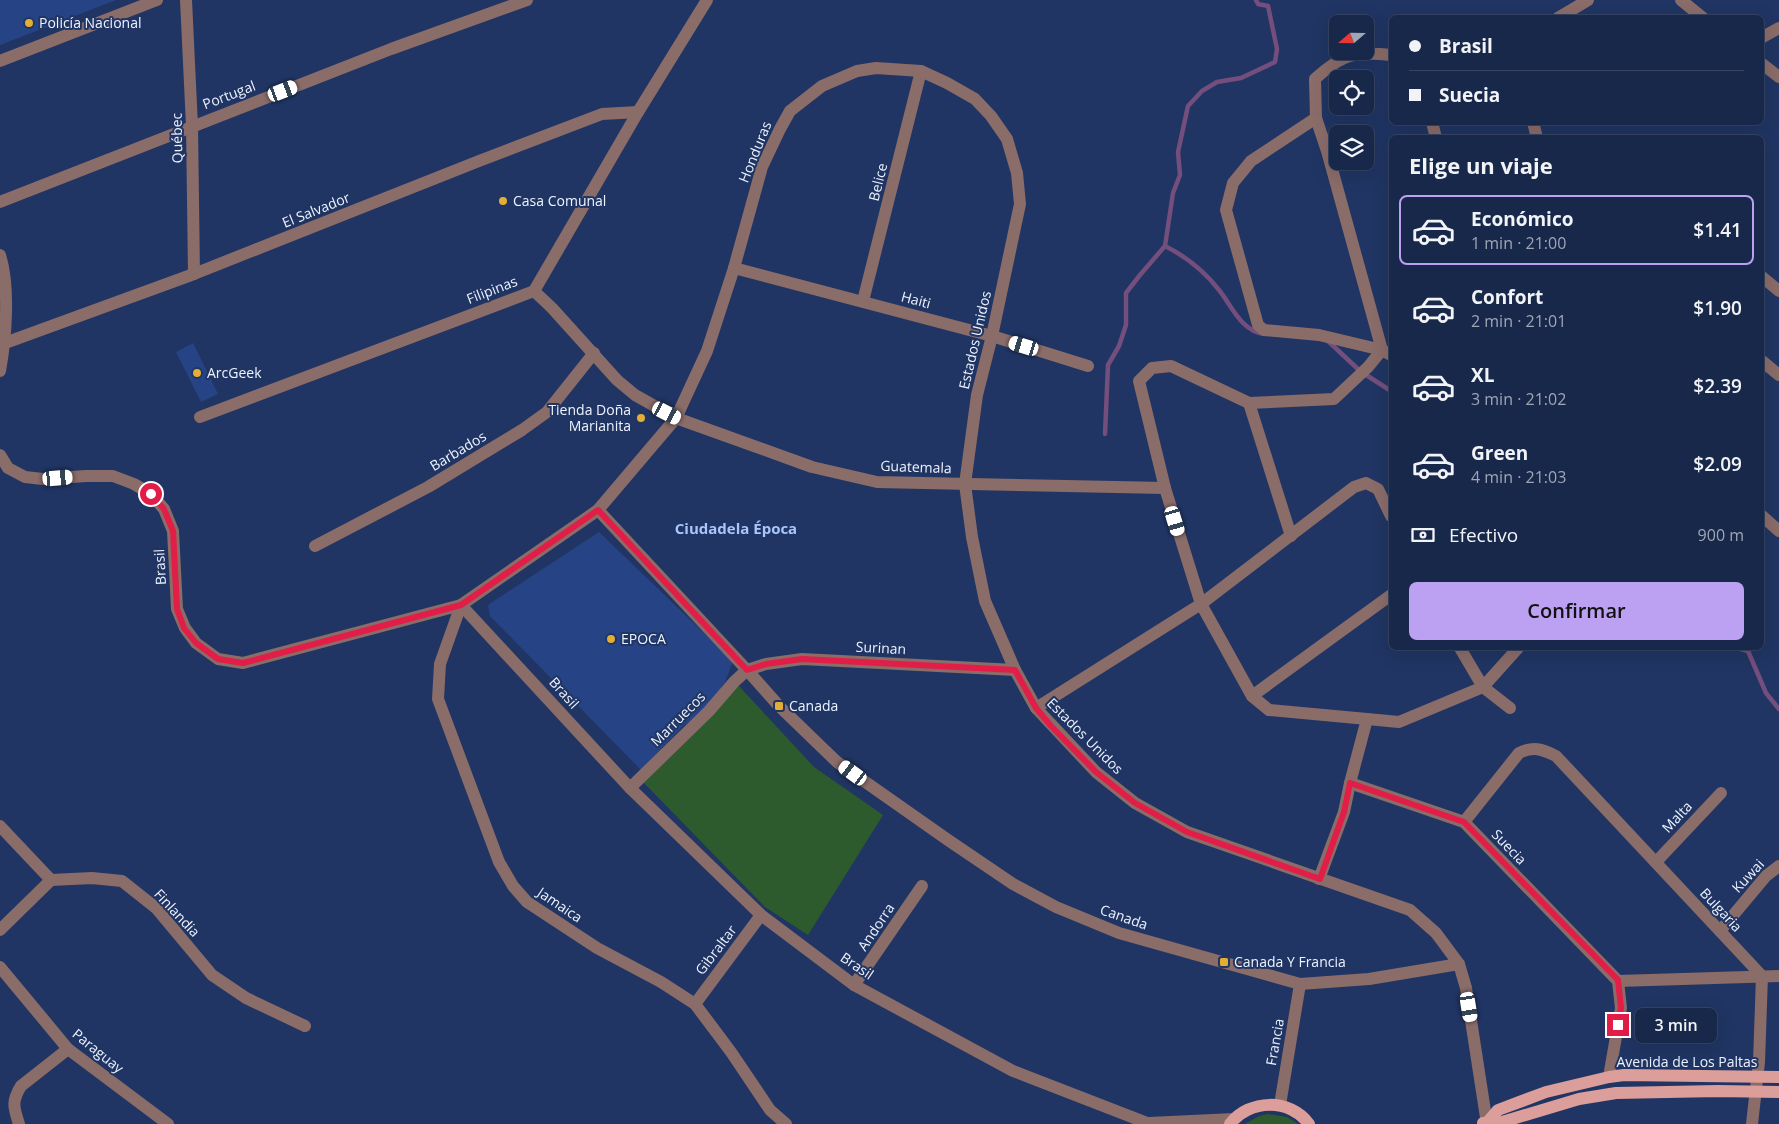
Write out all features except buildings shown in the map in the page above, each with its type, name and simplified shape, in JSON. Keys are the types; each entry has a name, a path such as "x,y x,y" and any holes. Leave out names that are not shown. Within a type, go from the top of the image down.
{"main road":[{"name":"Avenida de Los Paltas","path":"1485,1124 1498,1110 1546,1092 1609,1077 1624,1075 1721,1078 1779,1077"},
{"name":"Avenida de Los Paltas","path":"1485,1124 1502,1122 1579,1099 1616,1093 1779,1092"},
{"path":"1232,1122 1247,1109 1263,1105 1280,1105 1295,1111 1309,1124"}],"street":[{"path":"0,61 156,0"},
{"name":"Québec","path":"186,0 192,126 194,274"},
{"name":"Portugal","path":"0,202 392,48 527,0"},
{"name":"Filipinas","path":"200,417 534,291 638,112 707,0"},
{"path":"1563,15 1588,0"},
{"path":"1682,0 1700,15"},
{"path":"1764,36 1779,28"},
{"path":"1386,352 1316,118 1315,79 1331,64 1356,54 1389,55"},
{"path":"1764,65 1779,77"},
{"name":"Honduras","path":"461,605 598,510 676,418 707,351 734,268 762,167 790,111 822,86 857,71 876,68 921,71 947,82 975,99 991,116 1007,139"},
{"name":"Belice","path":"863,301 921,71"},
{"name":"El Salvador","path":"5,343 194,274 602,114 638,112"},
{"path":"1316,118 1251,161 1233,183 1226,210 1258,325 1264,330 1319,335 1386,352"},
{"name":"Estados Unidos","path":"1007,139 1017,173 1020,204 992,336 977,396 965,484 972,537 985,601 1015,670 1036,708 1051,726 1096,772 1135,803 1187,832 1410,910 1436,933 1459,964 1466,988 1485,1124"},
{"path":"0,255 5,295 5,343 0,371"},
{"name":"Haiti","path":"734,268 992,336 1088,366"},
{"path":"1764,278 1779,290"},
{"name":"Guatemala","path":"534,291 594,353 617,380 635,395 676,418 812,467 878,482 1165,488"},
{"path":"1386,352 1334,399 1249,403 1171,366 1152,368 1139,381 1165,488 1201,604 1252,696 1269,710 1399,722 1483,687 1516,650"},
{"name":"Barbados","path":"315,546 428,487 522,430 547,412 594,353"},
{"path":"1764,363 1779,375"},
{"path":"1249,403 1291,536"},
{"name":"Brasil","path":"0,455 8,468 25,477 43,480 86,476 113,476 134,484 151,494 164,509 173,531 177,609 184,628 196,643 218,659 243,663 461,605 630,788 762,915 854,985 1013,1071 1149,1123 1232,1122"},
{"path":"1036,708 1201,604 1354,487 1366,483 1378,489 1389,512"},
{"name":"Canada","path":"598,510 779,706 837,762 1013,884 1056,907 1119,933 1300,984 1369,979 1459,964"},
{"path":"1764,520 1779,531"},
{"path":"1252,696 1389,596"},
{"name":"Jamaica","path":"461,605 440,664 438,699 499,862 513,886 527,902 597,948 661,982 695,1004 731,1052 770,1110 786,1124"},
{"path":"1461,650 1483,687 1510,708"},
{"name":"Surinan","path":"747,670 766,664 802,659 1015,670"},
{"name":"Marruecos","path":"630,788 709,711 747,670"},
{"path":"1320,879 1344,812 1368,719"},
{"name":"Bulgaria","path":"1464,822 1519,752 1529,748 1542,749 1556,756 1762,976"},
{"name":"Suecia","path":"1350,783 1464,822 1618,980"},
{"name":"Malta","path":"1656,862 1721,793"},
{"path":"0,826 52,880 0,930"},
{"name":"Kuwai","path":"1720,930 1766,876 1779,866"},
{"name":"Finlandia","path":"52,880 92,878 122,881 156,908 212,975 246,998 305,1026"},
{"name":"Andorra","path":"854,985 922,886"},
{"name":"Gibraltar","path":"695,1004 762,915"},
{"name":"Paraguay","path":"0,968 68,1048 168,1124"},
{"path":"1752,1124 1759,1062 1762,976"},
{"path":"1609,1077 1621,1008 1618,980 1779,976"},
{"name":"Francia","path":"1280,1105 1300,984"},
{"path":"19,1124 13,1106 16,1094 21,1086 68,1048"}],"green space":[{"path":"738,685 814,767 883,815 808,935 765,907 643,782"},
{"path":"1268,1114 1287,1117 1298,1124 1245,1124 1259,1116"}],"waterway":[{"path":"1256,0 1258,4 1268,6 1277,49 1275,62 1241,78 1217,82 1202,91 1188,106 1178,152 1180,175 1173,193 1165,246 1201,271 1219,290 1243,323 1256,332 1264,334"},
{"path":"1105,434 1108,365 1119,346 1126,325 1126,293 1165,246"},
{"path":"1328,341 1360,371 1389,390"},
{"path":"1744,650 1748,651 1766,693 1779,709"}],"place":[{"name":"Policía Nacional","path":"29,23"},
{"name":"Casa Comunal","path":"503,201"},
{"name":"ArcGeek","path":"197,373"},
{"name":"Tienda Doña Marianita","path":"641,418"},
{"name":"EPOCA","path":"611,639"},
{"name":"Canada","path":"779,706"},
{"name":"Canada Y Francia","path":"1224,962"}],"district":[{"name":"Ciudadela Época","path":"736,529"}],"route":[{"path":"151,494 164,509 173,531 177,609 184,628 196,643 218,659 243,663 461,605 598,510 747,670 766,664 802,659 1015,670 1036,708 1096,772 1135,803 1187,832 1320,879 1344,812 1350,783 1464,822 1618,980 1621,1008 1618,1025"}]}
